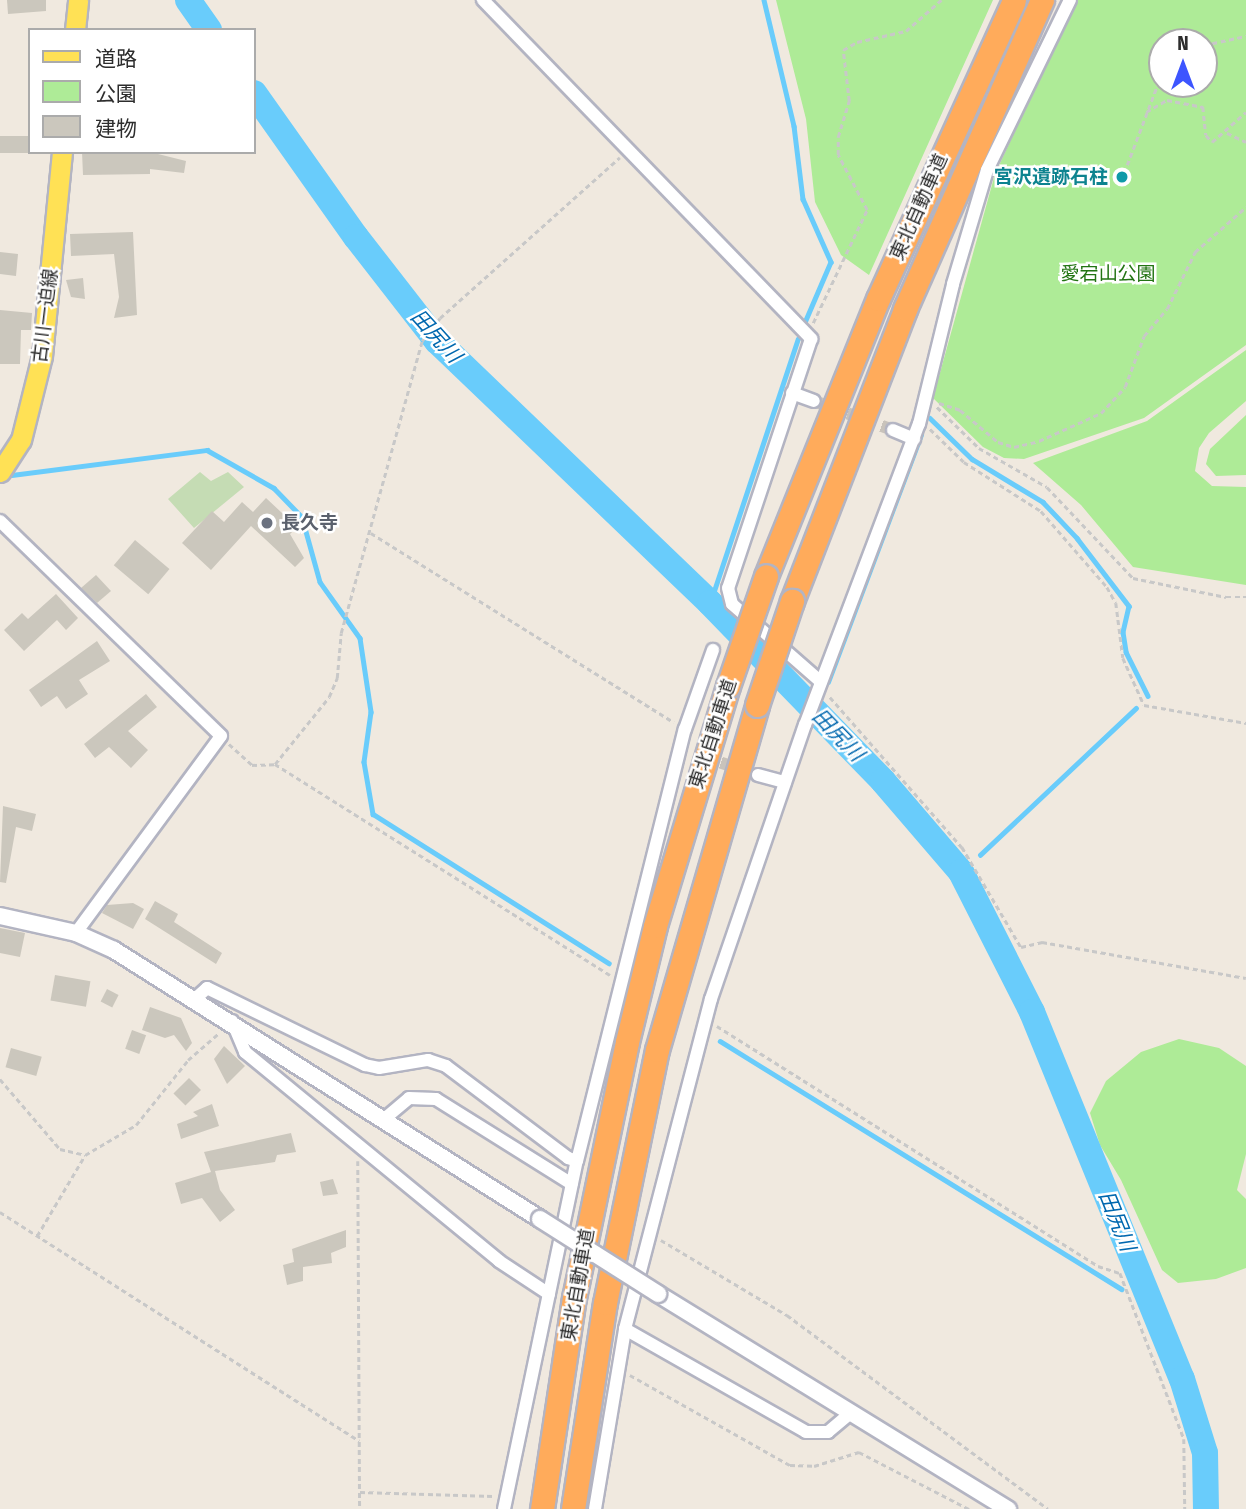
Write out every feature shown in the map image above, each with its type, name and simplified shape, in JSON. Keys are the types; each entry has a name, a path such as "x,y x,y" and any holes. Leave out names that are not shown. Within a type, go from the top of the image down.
{"highway":[{"name":"東北自動車道","path":"542,1509 574,1298 626,1042 659,912 728,686 766,576 889,274 1014,0"},
{"name":"東北自動車道","path":"573,1509 605,1303 657,1050 757,705 792,601 905,309 1042,0"}],"main road":[{"path":"75,28 78,0"},
{"name":"古川一迫線","path":"1,470 21,440 41,356 62,154"}],"street":[{"path":"483,0 811,339 728,596 732,604 819,687"},
{"path":"595,1509 625,1329 705,1018 805,725 919,424 987,170 1070,0"},
{"path":"792,393 814,401"},
{"path":"893,430 914,439"},
{"path":"0,521 221,736 76,933"},
{"path":"505,1505 572,1184 621,982 685,729 713,650"},
{"path":"680,750 697,755"},
{"path":"758,775 785,782"},
{"path":"0,916 76,933 196,998 383,1121 1007,1509"},
{"path":"196,998 207,988 365,1065 379,1068 413,1060 446,1066 568,1158 578,1160"},
{"path":"232,1021 245,1052 499,1261 549,1294"},
{"path":"383,1121 409,1098 436,1099 572,1184"},
{"path":"625,1329 806,1432 828,1432 851,1413"}],"path":[{"path":"807,335 867,210 838,155 838,137 849,101 842,50 857,42 906,31 940,0"},
{"path":"1218,42 1246,36"},
{"path":"1124,173 1152,98"},
{"path":"1146,112 1167,100 1203,107 1208,139 1217,140 1246,113"},
{"path":"1225,132 1246,142"},
{"path":"275,764 329,697 337,678 344,622 371,533 422,341 440,318 627,150"},
{"path":"926,399 960,410 998,442 1014,447 1039,441 1101,413 1125,387 1144,336 1167,309 1195,252 1246,208"},
{"path":"926,399 979,448 1047,487 1133,578 1226,597 1246,597"},
{"path":"919,424 934,430 964,462 1041,511 1091,567 1116,603 1123,658 1144,705 1246,723"},
{"path":"371,533 685,729"},
{"path":"819,687 962,848 1021,947 1042,942 1246,978"},
{"path":"221,736 252,765 275,764 621,982"},
{"path":"705,1018 1098,1266 1120,1273 1184,1439 1185,1509"},
{"path":"37,1236 85,1155 136,1125 188,1060 232,1021"},
{"path":"0,1079 60,1149 85,1155"},
{"path":"358,1144 360,1509"},
{"path":"0,1212 359,1441"},
{"path":"649,1234 688,1252 787,1315 1048,1509"},
{"path":"617,1370 642,1379 790,1465 814,1466 859,1452 969,1509"},
{"path":"360,1492 491,1495 505,1505"}],"green space":[{"path":"776,0 993,0 869,275 841,255 815,202 806,119"},
{"name":"愛宕山公園","path":"1076,0 1246,0 1246,345 1144,418 1024,459 1004,458 983,447 933,398 995,174"},
{"path":"1246,350 1246,401 1209,433 1199,448 1195,471 1212,486 1246,487 1246,585 1133,567 1081,505 1033,463 1147,421"},
{"path":"1246,415 1246,475 1216,476 1206,464 1210,449"},
{"path":"200,472 211,481 228,472 244,487 194,528 168,499"},
{"path":"1179,1039 1219,1048 1246,1066 1246,1154 1237,1190 1246,1199 1246,1268 1216,1279 1178,1283 1162,1270 1121,1180 1100,1145 1090,1113 1106,1081 1141,1052"}],"building":[{"path":"7,0 46,0 46,11 8,14"},
{"path":"0,136 28,136 28,153 0,153"},
{"path":"82,154 158,154 186,161 184,173 150,169 150,174 83,175"},
{"path":"133,232 137,315 114,318 119,297 114,254 71,256 70,234"},
{"path":"0,252 18,254 16,276 0,274"},
{"path":"83,278 85,299 71,297 66,280"},
{"path":"0,310 32,313 31,330 21,330 20,364 0,364"},
{"path":"266,498 297,527 290,534 304,558 295,567 251,526 211,570 182,543 212,511 224,522 242,502 253,512"},
{"path":"135,540 169,569 148,594 114,565"},
{"path":"96,575 111,591 97,603 81,588"},
{"path":"56,594 78,618 66,630 57,620 24,651 4,630 22,613 28,619"},
{"path":"97,641 110,661 79,680 88,694 66,709 57,696 41,707 29,690"},
{"path":"146,694 157,707 128,731 148,750 131,768 109,747 95,758 84,744"},
{"path":"3,806 36,814 32,831 16,827 6,883 0,882"},
{"path":"155,901 178,914 174,922 222,953 216,964 145,919"},
{"path":"133,903 144,909 133,929 102,913 107,905"},
{"path":"0,928 25,933 20,957 0,953"},
{"path":"55,975 90,981 86,1007 50,1001"},
{"path":"107,989 119,995 112,1007 101,1001"},
{"path":"150,1007 181,1018 192,1043 186,1051 174,1035 165,1038 142,1030"},
{"path":"132,1030 146,1035 139,1054 125,1049"},
{"path":"224,1046 245,1066 227,1084 214,1059"},
{"path":"11,1048 42,1057 36,1076 5,1067"},
{"path":"189,1078 201,1090 185,1106 173,1094"},
{"path":"212,1104 219,1126 181,1139 177,1124 198,1116 193,1112"},
{"path":"291,1133 296,1152 277,1155 275,1162 215,1171 220,1190 235,1210 220,1222 202,1198 181,1204 175,1183 211,1172 204,1152"},
{"path":"333,1179 338,1194 323,1196 320,1182"},
{"path":"346,1230 346,1247 331,1253 332,1263 303,1267 303,1281 287,1285 283,1265 294,1262 292,1249"}],"waterway":[{"name":"田尻川","path":"188,0 208,28"},
{"path":"764,0 794,126 803,199 831,262 804,325"},
{"name":"田尻川","path":"256,96 356,237 437,341 710,603 883,781 961,872 1032,1012 1182,1379 1205,1453 1206,1509"},
{"path":"710,603 798,339"},
{"path":"930,418 972,459 1043,502 1077,538 1129,606 1123,632 1126,652 1148,696"},
{"path":"828,682 921,435"},
{"path":"4,476 207,450 274,488 302,517 320,582 360,638 371,712 364,762 373,814 609,963"},
{"path":"980,855 1136,708"},
{"path":"720,1041 1122,1289"},
{"path":"1132,1285 1140,1282"}],"tunnel":[{"path":"814,401 893,430"},
{"path":"704,757 758,775"}],"place":[{"name":"宮沢遺跡石柱","path":"1122,177"},
{"name":"長久寺","path":"267,523"}]}
